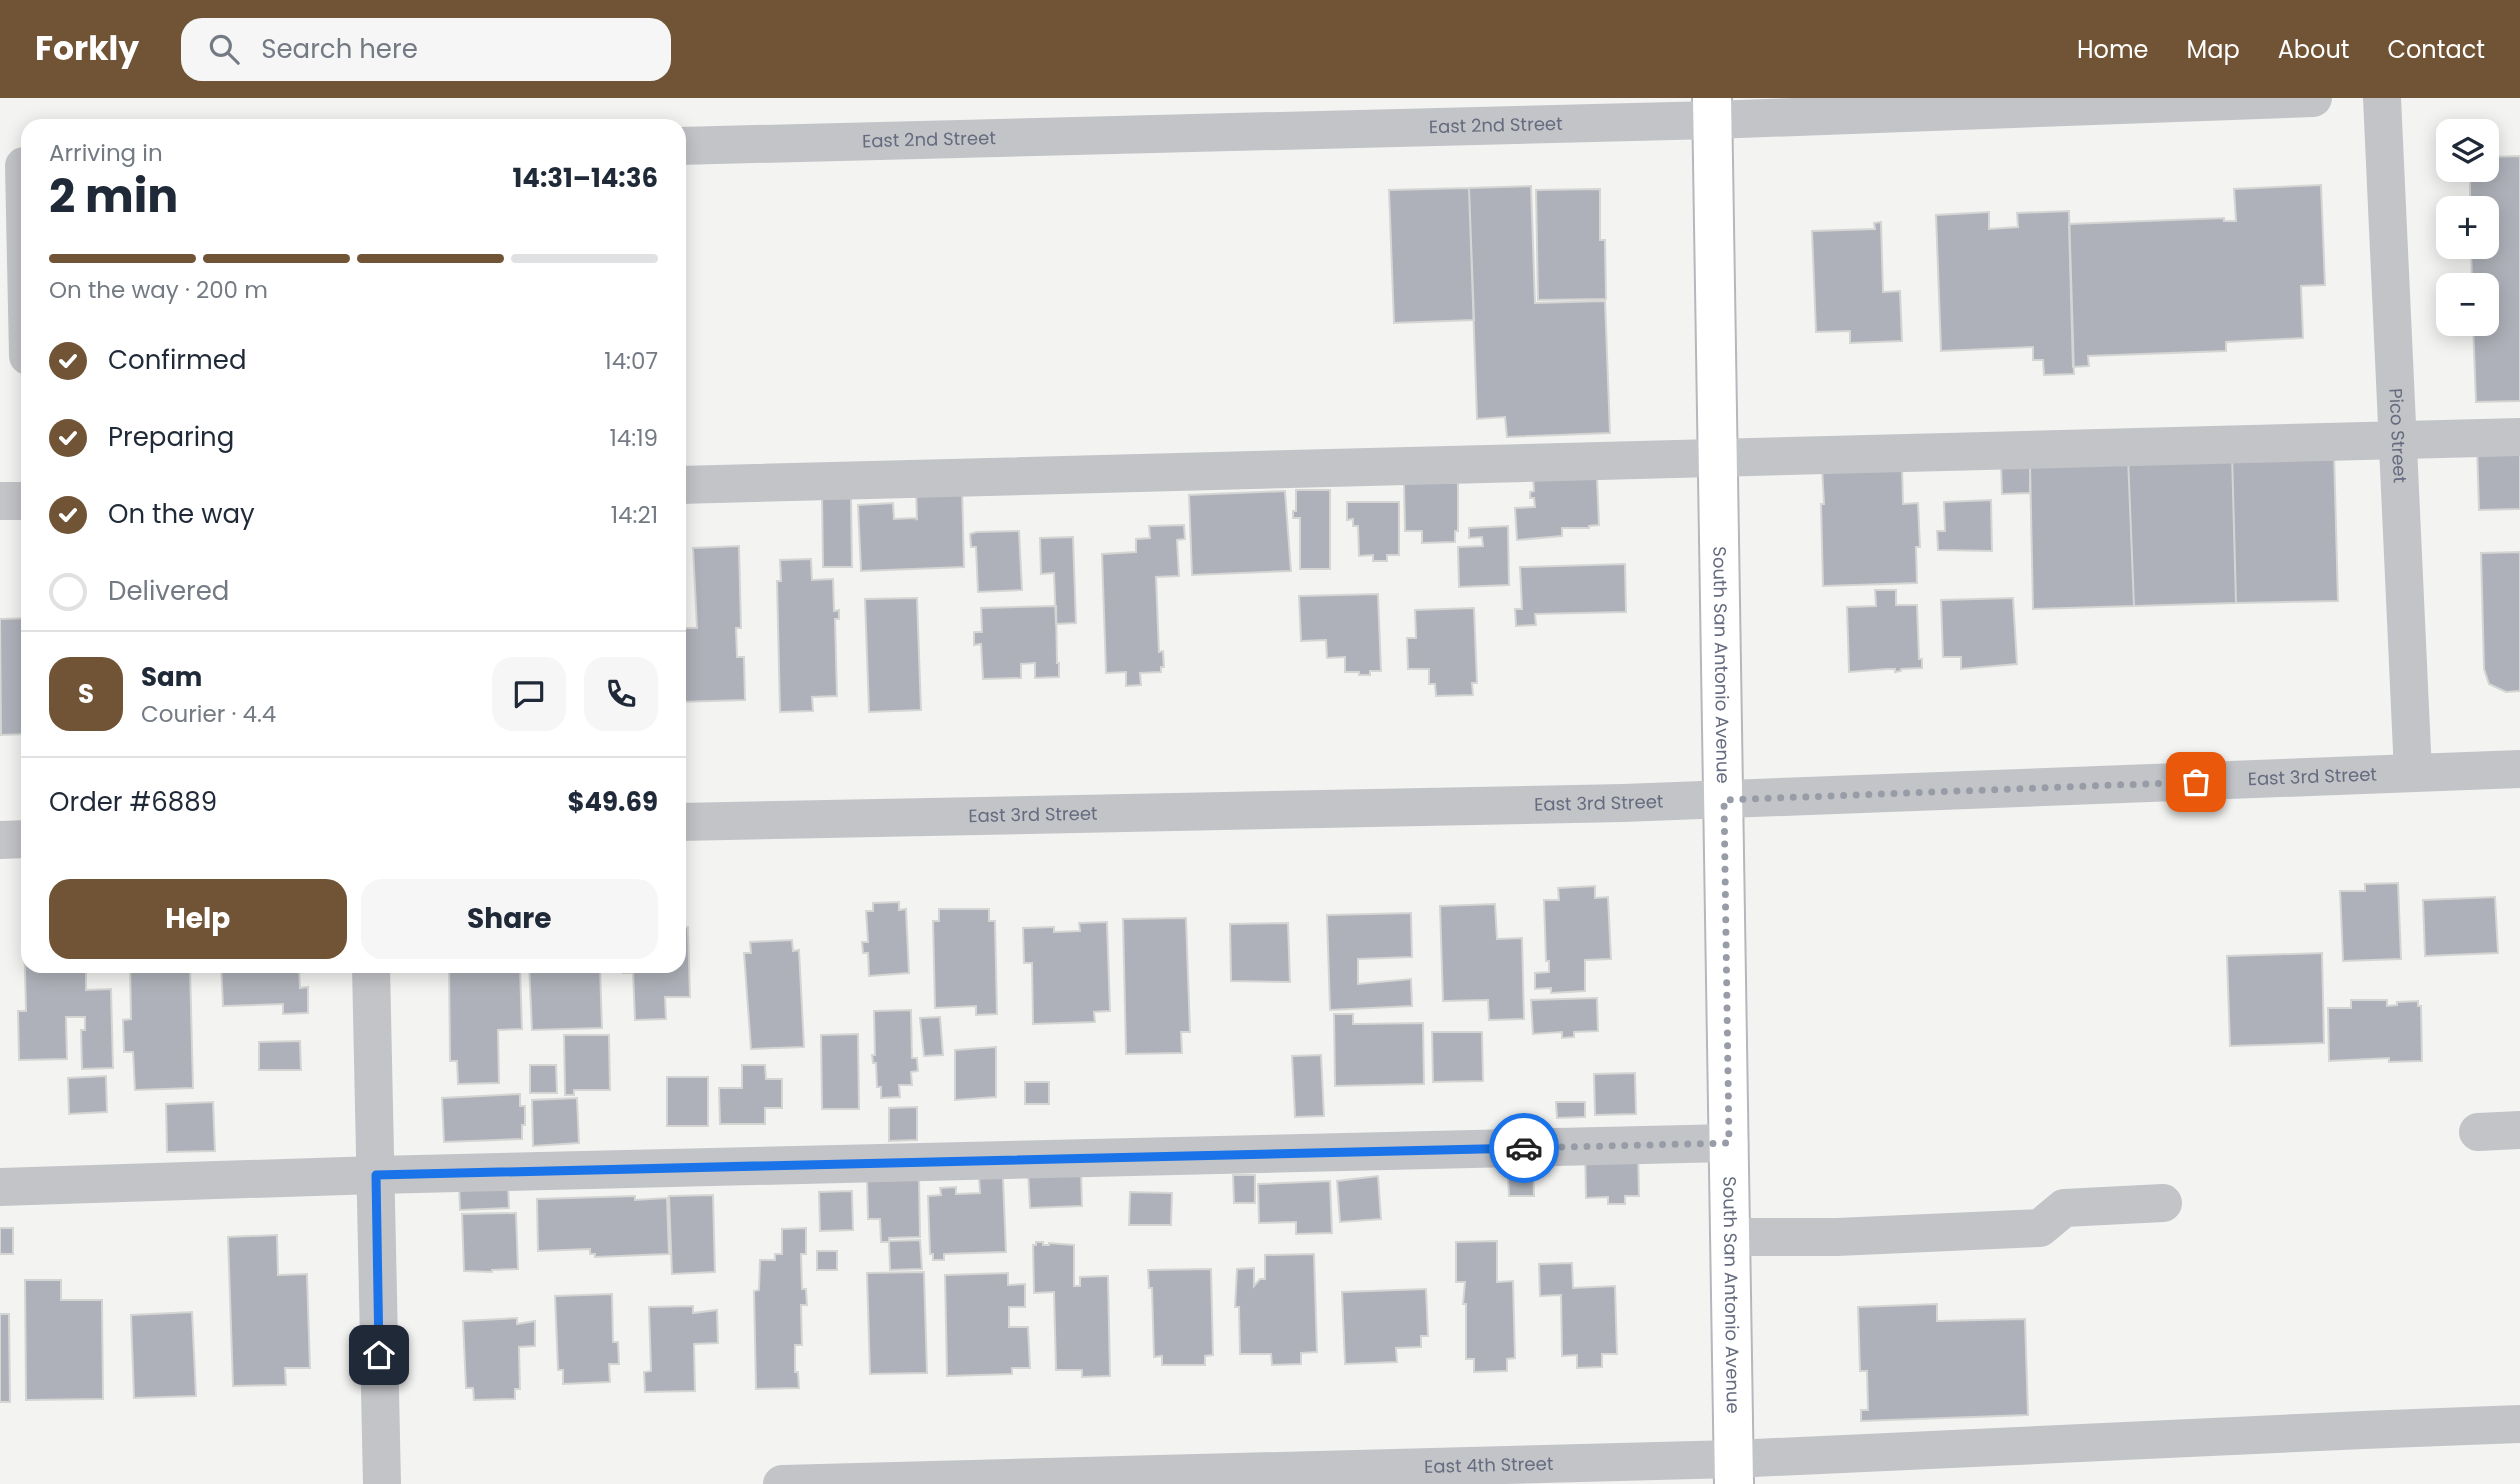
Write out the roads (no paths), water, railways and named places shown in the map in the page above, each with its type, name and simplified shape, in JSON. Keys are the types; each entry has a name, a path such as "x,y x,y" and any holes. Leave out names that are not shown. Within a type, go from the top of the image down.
{"main road":[{"name":"South San Antonio Avenue","path":"1712,109 1734,1472"}],"street":[{"name":"East 2nd Street","path":"686,146 1712,109 2313,98"},
{"name":"Pico Street","path":"2382,98 2413,773"},
{"path":"17,166 21,235"},
{"path":"686,485 2520,437"},
{"path":"0,501 21,501"},
{"name":"East 3rd Street","path":"686,822 1724,800 2520,769"},
{"path":"0,840 21,839"},
{"path":"371,973 382,1484"},
{"path":"2478,1132 2520,1130"},
{"path":"0,1187 376,1175 1729,1143"},
{"path":"1730,1237 1837,1237 2040,1228 2064,1208 2163,1203"},
{"name":"East 4th Street","path":"782,1484 1734,1472 2349,1430 2520,1424"}]}
